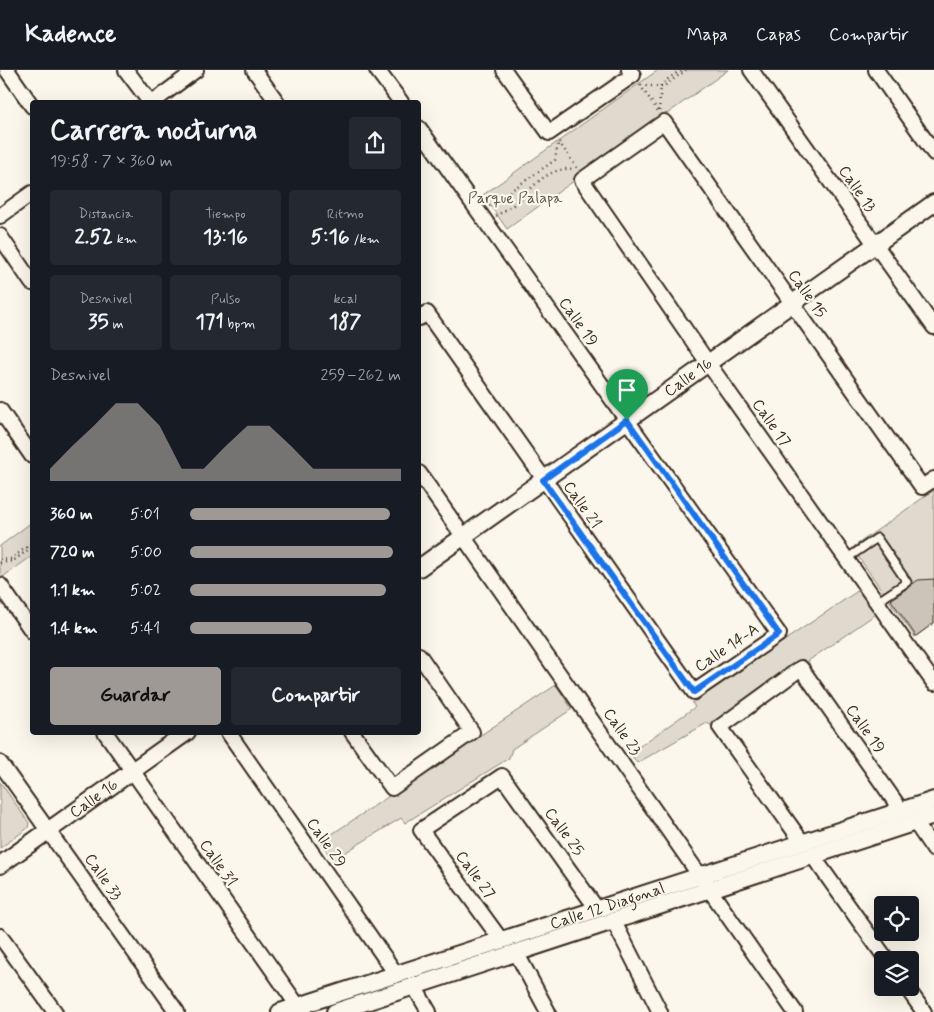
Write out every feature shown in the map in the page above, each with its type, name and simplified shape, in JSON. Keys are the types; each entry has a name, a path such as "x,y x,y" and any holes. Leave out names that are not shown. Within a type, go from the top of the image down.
{"street":[{"path":"7,70 30,103"},
{"path":"126,70 149,100"},
{"path":"154,100 196,70"},
{"path":"254,70 276,100"},
{"path":"378,70 400,100"},
{"path":"504,70 554,137 634,77"},
{"name":"Calle 13","path":"751,70 934,327"},
{"path":"876,70 934,153"},
{"path":"580,175 662,117"},
{"name":"Calle 15","path":"662,117 922,487 934,479"},
{"name":"Calle 19","path":"421,131 779,634"},
{"name":"Calle 17","path":"580,175 708,364 934,683"},
{"path":"0,216 30,194"},
{"name":"Calle 16","path":"421,567 934,203"},
{"path":"0,236 30,280"},
{"name":"Calle 21","path":"423,315 694,692"},
{"path":"0,410 30,453"},
{"name":"Calle 23","path":"421,476 795,1012"},
{"path":"0,585 30,628"},
{"name":"Calle 14-A","path":"694,692 779,634"},
{"path":"354,735 392,788 472,732 421,658"},
{"name":"Calle 19","path":"807,849 720,727 801,668 901,810"},
{"name":"Calle 31","path":"107,735 302,1009"},
{"name":"Calle 16","path":"0,865 183,735"},
{"name":"Calle 29","path":"230,735 396,974"},
{"name":"Calle 33","path":"0,764 176,1012"},
{"name":"Calle 25","path":"421,830 502,776 597,909"},
{"name":"Calle 12 Diagonal","path":"807,849 901,810 934,800"},
{"name":"Calle 12 Diagonal","path":"335,1012 613,920 706,882 807,849 934,816"},
{"path":"914,822 934,850"},
{"name":"Calle 27","path":"421,830 501,940"},
{"path":"807,849 881,951"},
{"name":"Calle 12 Diagonal","path":"280,1012 302,1009 396,974 597,909 706,882"},
{"path":"613,920 660,1012"},
{"path":"0,936 55,1012"},
{"path":"516,952 548,1012"},
{"path":"414,986 429,1012"},
{"path":"913,996 924,1012"}],"lane":[{"path":"846,559 877,538 907,582 877,602"}],"path":[{"path":"661,87 681,70"},
{"path":"661,87 686,70"},
{"path":"634,77 661,87"},
{"path":"634,77 662,117"},
{"path":"661,87 662,117"},
{"path":"554,137 580,175"},
{"path":"488,206 555,160 554,137"},
{"path":"495,217 525,195 528,189 560,168 580,175"},
{"path":"0,561 11,559 30,544"},
{"path":"0,561 13,562 30,549"}],"green space":[{"name":"Parque Palapa","path":"658,70 728,70 507,229 483,195"},
{"path":"934,490 934,623 915,637 852,548"},
{"path":"30,524 30,557 0,579 0,546"},
{"path":"859,590 876,614 808,661 810,665 710,725 707,723 637,763 630,753 695,707 692,703"},
{"path":"556,685 572,709 512,749 509,758 405,823 401,818 333,860 320,842"},
{"path":"0,782 29,823 28,828 0,848"}],"building":[{"path":"934,579 934,623 916,636 891,600 918,580"}],"route":[{"path":"627,420 779,634 694,692 543,480 627,420"}]}
